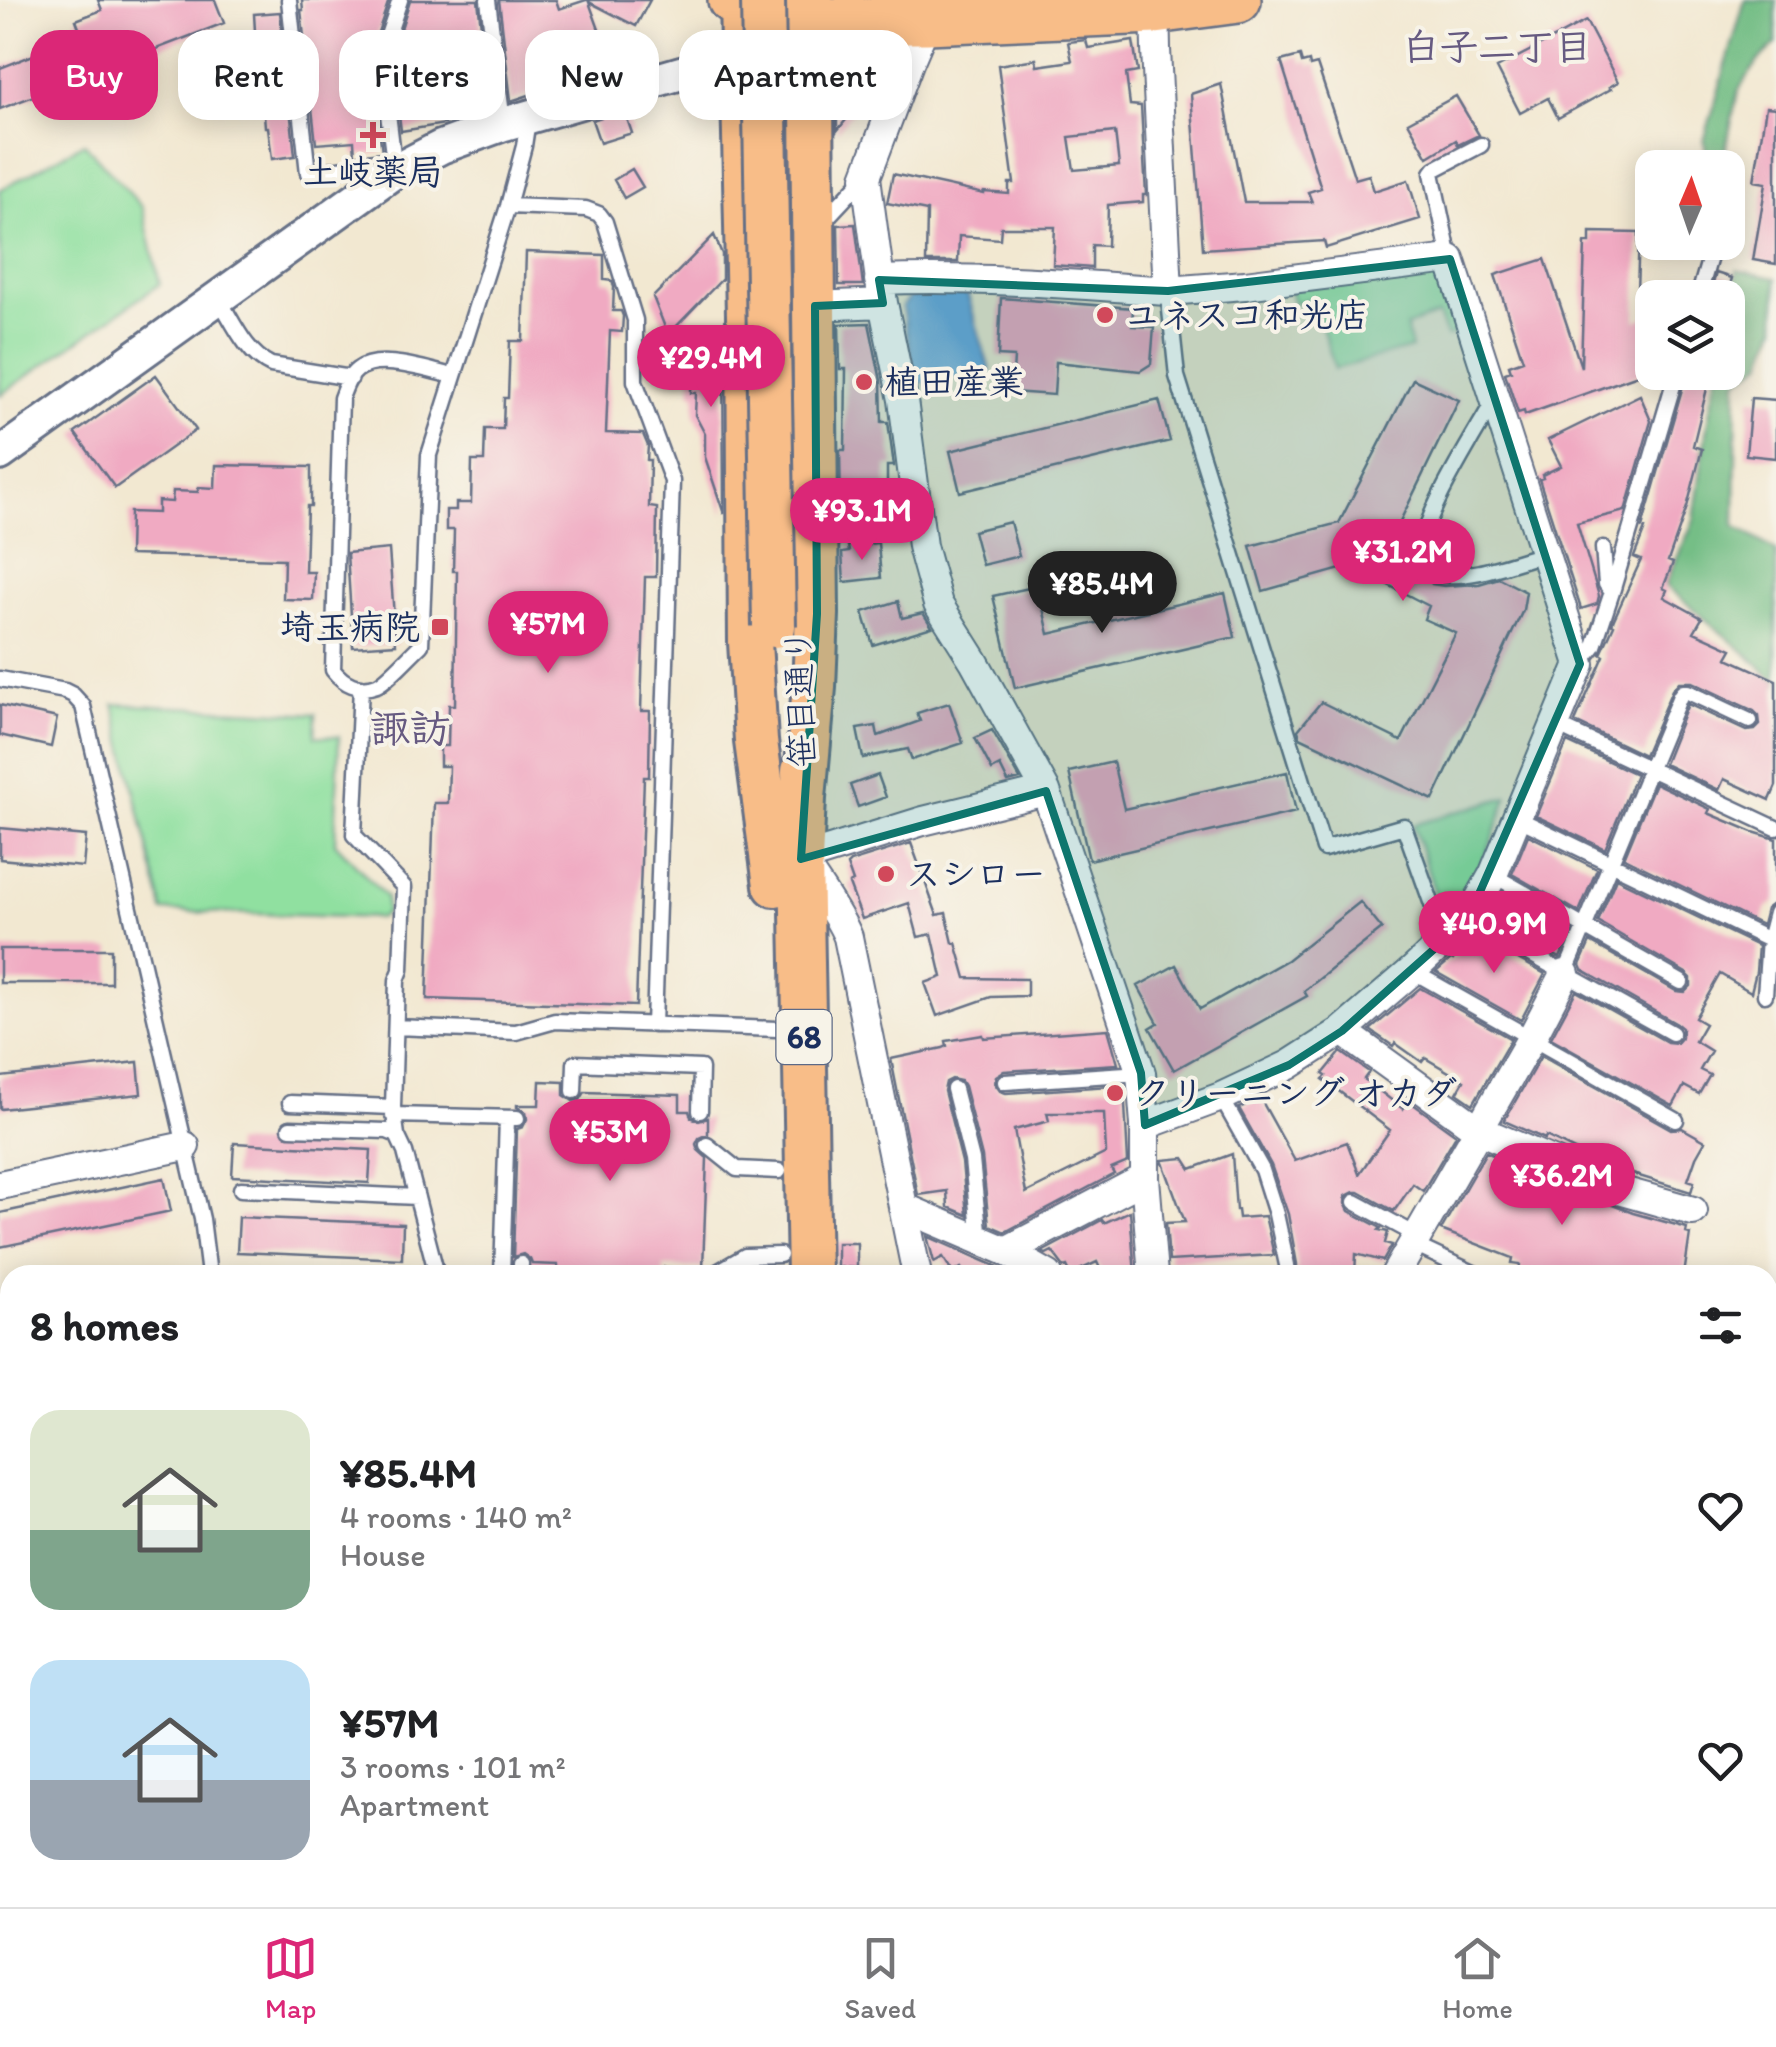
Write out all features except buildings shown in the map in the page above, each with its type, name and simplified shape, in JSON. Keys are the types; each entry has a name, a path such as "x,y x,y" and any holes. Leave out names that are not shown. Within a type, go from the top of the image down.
{"highway":[{"path":"773,5 927,22 1238,0"}],"main road":[{"path":"757,30 773,5"},
{"path":"773,5 813,132 817,614 804,798"},
{"name":"笹目通り","path":"773,5 785,620 790,1265"},
{"path":"744,136 751,118 760,111 775,110 794,112 813,132"},
{"path":"744,120 750,642 756,741 788,872"},
{"name":"笹目通り","path":"785,620 804,798 788,872 777,1030 779,1171 790,1265"}],"street":[{"path":"1155,5 1168,291"},
{"path":"927,22 866,177 881,292 904,400 922,546 938,604 1046,790 1141,1073 1144,1178 1152,1265"},
{"path":"0,454 396,171 441,147 516,121 679,74"},
{"path":"816,306 958,279 1168,291 1450,260 1580,664 1493,875 1468,919 1342,1031 1289,1065 1221,1097 1145,1125"},
{"path":"788,872 923,821 1046,790"},
{"path":"788,872 828,904 841,919 848,937 915,1265"},
{"path":"1402,1265 1564,974"},
{"path":"1342,1031 1479,1130 1622,1191 1693,1211"},
{"path":"0,1184 185,1146"},
{"path":"993,1246 1144,1178"},
{"path":"904,1207 1029,1265"}],"lane":[{"path":"290,0 308,173 362,166 396,171 381,56 400,0"},
{"path":"454,376 388,363 369,364 356,371 341,398 333,670 348,685 378,685 421,645 430,456 524,146 488,0"},
{"path":"1450,260 1432,173 1481,145"},
{"path":"814,231 866,177"},
{"path":"508,206 586,209 599,214 604,222 635,320 635,381 672,481 654,1025"},
{"path":"1168,291 1177,376 1324,849 1404,826 1446,941"},
{"path":"218,298 251,351 264,362 351,378"},
{"path":"1580,664 1594,646 1673,390"},
{"path":"1495,399 1426,524 1422,549 1426,562 1436,574 1460,575 1544,554"},
{"path":"1603,548 1606,584 1612,592"},
{"path":"0,679 65,691 74,694 83,706 202,1219 208,1265"},
{"path":"361,687 354,835 404,886 393,1111 434,1265"},
{"path":"1564,974 1683,692 1750,721"},
{"path":"1554,724 1776,828"},
{"path":"1517,818 1769,940"},
{"path":"1493,875 1681,982"},
{"path":"1765,994 1769,940 1776,913"},
{"path":"1468,919 1672,1032"},
{"path":"1412,972 1676,1120"},
{"path":"396,1027 516,1032 554,1021 777,1030"},
{"path":"574,1092 575,1063 701,1068 700,1112"},
{"path":"1006,1082 1141,1073"},
{"path":"954,1089 993,1246"},
{"path":"1221,1097 1262,1170 1287,1265"},
{"path":"290,1103 512,1118 503,1265"},
{"path":"290,1128 387,1130 397,1134"},
{"path":"707,1145 737,1169 779,1171"},
{"path":"241,1188 417,1197"},
{"path":"1355,1202 1460,1265"},
{"path":"729,1265 756,1254 783,1265"}],"highlighted area":[{"path":"1450,259 1580,664 1468,919 1342,1031 1289,1065 1145,1125 1141,1073 1046,791 801,859 817,614 815,306 883,303 879,280 1168,291"}],"green space":[{"path":"1745,0 1776,0 1776,44 1758,61 1738,91 1726,150 1706,150 1704,141"},
{"path":"84,143 142,207 160,284 0,395 0,190"},
{"path":"1425,270 1439,276 1457,334 1446,336 1438,315 1406,326 1411,348 1335,369 1313,298 1294,303 1289,286"},
{"path":"1737,270 1776,278 1776,326 1763,363 1745,375 1745,280 1735,280"},
{"path":"1714,390 1737,390 1735,526 1776,551 1776,684 1756,662 1665,585 1694,520"},
{"path":"1448,539 1458,542 1458,562 1448,565 1438,562 1435,552 1438,542"},
{"path":"114,704 316,714 315,736 339,737 335,843 386,897 386,913 379,918 163,911"},
{"path":"1507,797 1471,887 1445,924 1413,825"}],"water":[{"path":"914,292 967,293 990,371 916,384 902,307"}],"place":[{"name":"土岐薬局","path":"373,135"},
{"name":"ユネスコ和光店","path":"1105,315"},
{"name":"植田産業","path":"864,382"},
{"name":"埼玉病院","path":"440,627"},
{"name":"スシロー","path":"886,874"},
{"name":"クリーニング オカダ","path":"1115,1093"}],"district":[{"name":"白子二丁目","path":"1497,47"},
{"name":"諏訪","path":"410,728"}]}
